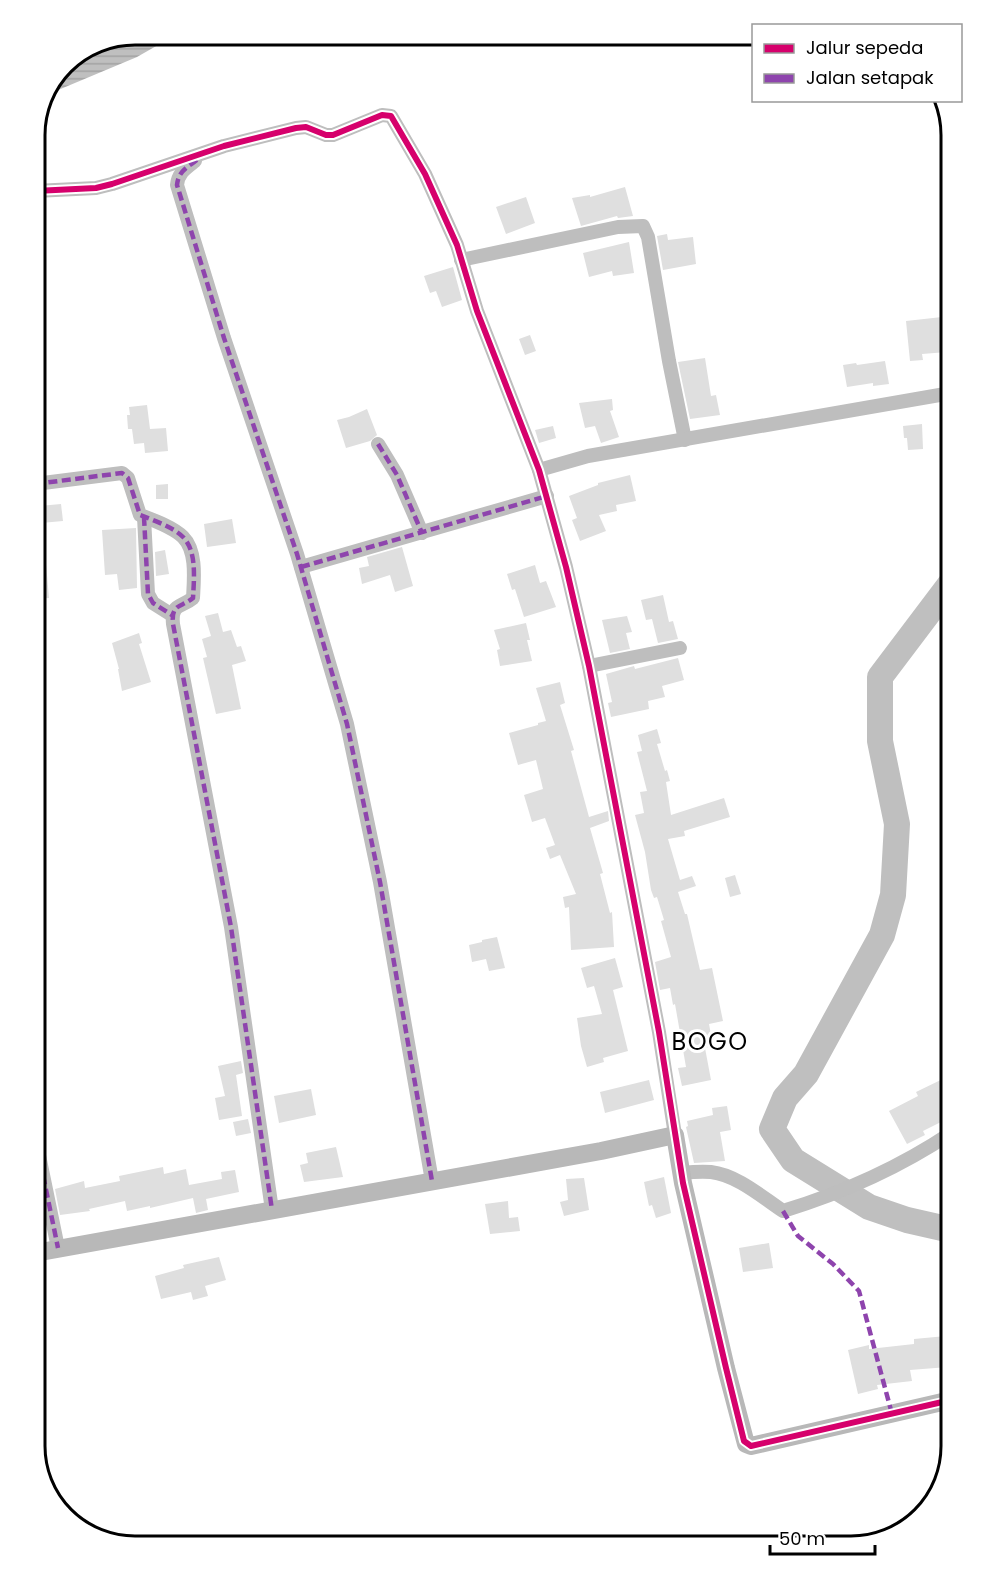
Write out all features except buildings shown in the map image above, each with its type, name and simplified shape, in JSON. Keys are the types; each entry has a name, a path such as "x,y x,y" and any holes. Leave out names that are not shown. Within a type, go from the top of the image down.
{"street":[{"path":"45,191 96,188 224,146 296,128 306,127 333,135 382,115 391,116 425,174 451,230 477,311 548,496 589,666 659,1032 682,1173 726,1368 746,1444 752,1446 941,1402"},
{"path":"206,153 182,171 177,178 177,185 227,348 301,567 348,724 380,882 432,1181"},
{"path":"461,260 618,227 643,226 648,237 685,440"},
{"path":"539,470 588,456 941,395"},
{"path":"378,444 397,475 422,533"},
{"path":"45,483 122,472 128,478 140,515 184,538 193,562 193,598 176,607 172,615 188,710 231,927 272,1210"},
{"path":"301,567 548,496"},
{"path":"144,516 148,594 153,603 172,615"},
{"path":"589,666 680,648"},
{"path":"45,1251 675,1135"},
{"path":"682,1173 711,1172 723,1175 783,1212 855,1184 921,1152 941,1139"},
{"path":"45,1187 58,1248"}],"shaded area":[{"path":"158,45 137,57 57,90 71,71 100,52 117,47"}],"waterway":[{"path":"941,596 880,677 880,741 897,824 893,895 882,935 806,1074 785,1098 772,1129 793,1160 869,1207 907,1220 941,1228"}],"marked path":[{"path":"197,160 181,173 177,185 224,338 297,554 347,724 380,882 432,1181"},
{"path":"378,444 397,475 422,533"},
{"path":"45,483 122,473 128,478 140,515 179,533 191,550 194,566 193,598 175,609 173,624 231,927 272,1210"},
{"path":"301,567 547,496"},
{"path":"144,517 148,594 153,603 172,615"},
{"path":"45,1185 58,1248"},
{"path":"783,1211 798,1236 833,1264 859,1291 892,1414"}],"cycle path":[{"path":"45,191 96,188 224,146 296,128 306,127 326,135 333,135 382,115 391,116 425,174 457,245 477,311 539,470 566,567 589,666 659,1032 683,1183 744,1441 751,1446 941,1402"}],"district":[{"name":"BOGO","path":"710,1042"}]}
